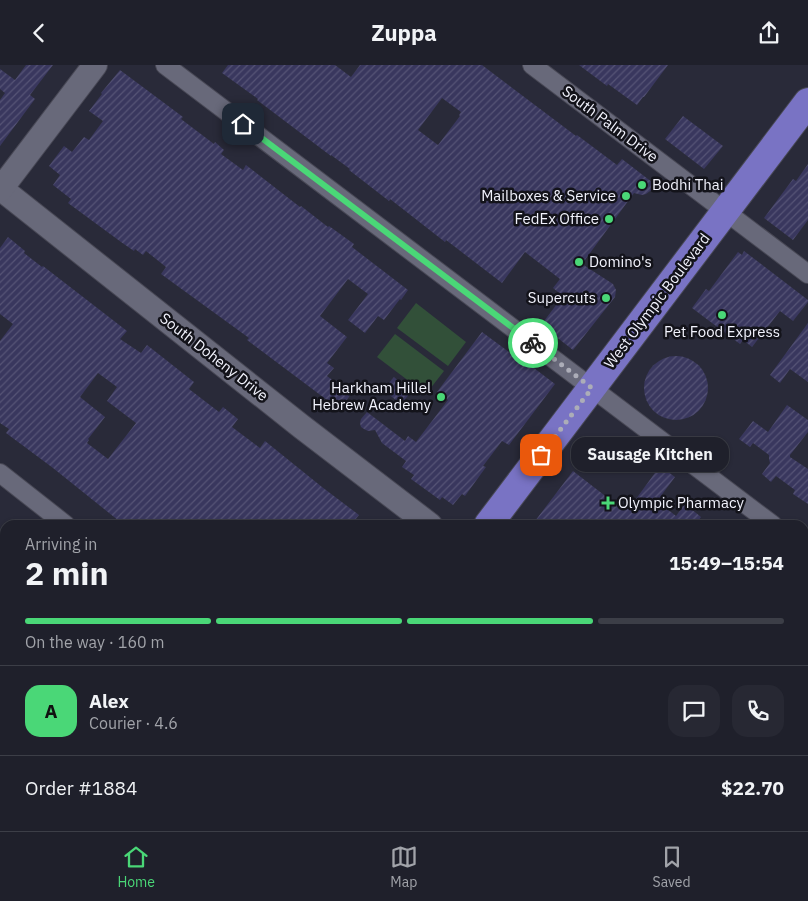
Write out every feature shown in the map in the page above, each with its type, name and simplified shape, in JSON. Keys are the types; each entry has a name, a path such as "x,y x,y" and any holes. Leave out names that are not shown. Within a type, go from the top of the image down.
{"main road":[{"name":"West Olympic Boulevard","path":"492,520 808,102"}],"street":[{"path":"0,189 95,65"},
{"path":"165,65 766,520"},
{"name":"South Palm Drive","path":"532,65 808,274"},
{"name":"South Doheny Drive","path":"0,189 302,427 423,520"},
{"path":"0,473 60,520"}],"green space":[{"path":"416,303 466,342 448,366 397,328"},
{"path":"395,334 444,371 426,394 377,357"}],"building":[{"path":"26,65 53,65 30,95 35,99 0,146 0,100 5,93 0,89 0,69 15,80"},
{"path":"228,65 335,65 351,77 360,65 482,65 617,165 622,159 657,186 646,194 634,193 582,264 613,284 616,290 615,297 573,350 541,325 563,296 553,288 560,279 525,252 502,283 390,199 389,201 350,169 222,73","holes":["442,98 461,112 438,145 418,130"]},
{"path":"579,65 668,65 637,105"},
{"path":"120,70 183,117 181,119 214,144 215,142 224,150 221,154 243,170 246,165 300,207 354,244 352,247 408,290 384,320 378,316 365,333 348,320 368,294 348,279 320,316 347,337 327,363 334,368 327,376 351,394 346,401 357,410 340,410 330,404 247,340 249,338 161,274 166,267 146,251 143,255 121,242 68,203 71,199 53,185 60,175 49,166 64,146 72,152 84,137 89,140 103,121 89,111"},
{"path":"683,116 723,146 704,169 665,139"},
{"path":"808,164 808,220 793,240 764,218 793,179 796,181"},
{"path":"8,237 25,251 24,253 127,331 120,339 141,353 147,345 194,382 189,389 219,412 223,407 238,419 232,427 260,448 265,441 359,515 355,520 118,520 6,433 9,429 0,423 0,341 13,324 0,314 0,248","holes":["98,373 117,387 107,401 136,423 108,459 87,443 105,417 80,397"]},
{"path":"744,251 808,300 793,321 780,311 752,347 743,340 740,344 692,308 706,289 709,291 738,252 742,255"},
{"path":"808,323 808,382 790,369 780,383 770,375"},
{"path":"482,332 555,384 509,445 502,441 483,466 486,467 465,496 462,494 453,505 442,497 440,500 411,479 414,475 402,467 406,461 382,443 375,430 368,431 361,427 360,423 367,412 405,441 408,436 416,442 448,400 437,392"},
{"path":"676,356 694,362 702,370 708,388 702,406 694,414 676,420 658,414 650,406 644,388 650,370 658,362"},
{"path":"394,377 411,392 401,404 383,390"},
{"path":"787,405 808,420 808,432 790,457 808,469 808,504 793,494 795,490 776,476 771,482 762,474 770,463 769,455 753,443 750,447 739,439 753,421 768,432"},
{"path":"660,466 675,477 657,501 676,516 685,504 701,517 699,520 536,520 573,471 617,505 633,503"}],"way so far":[{"path":"533,343 592,388 541,455"}],"place":[{"name":"Bodhi Thai","path":"642,185"},
{"name":"Mailboxes & Service","path":"626,196"},
{"name":"FedEx Office","path":"609,219"},
{"name":"Domino's","path":"579,262"},
{"name":"Supercuts","path":"606,298"},
{"name":"Pet Food Express","path":"722,315"},
{"name":"Harkham Hillel Hebrew Academy","path":"441,397"},
{"name":"Sausage Kitchen","path":"541,455"},
{"name":"Olympic Pharmacy","path":"608,503"}],"route":[{"path":"243,124 533,343"}]}
